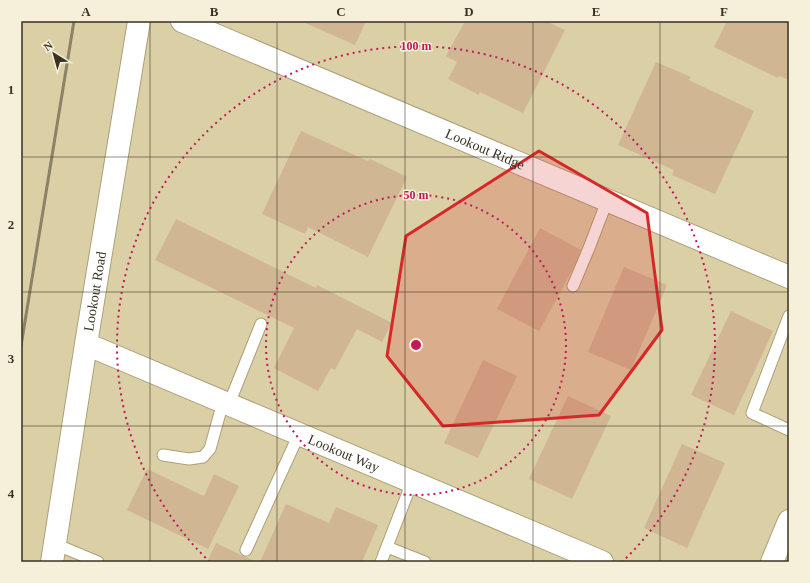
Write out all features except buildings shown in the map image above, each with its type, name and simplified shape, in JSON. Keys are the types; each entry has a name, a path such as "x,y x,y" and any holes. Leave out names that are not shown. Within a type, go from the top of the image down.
{"street":[{"name":"Lookout Road","path":"53,553 139,21"},
{"name":"Lookout Ridge","path":"182,21 789,277"},
{"name":"Lookout Way","path":"86,344 602,562"},
{"path":"772,562 789,521"}],"lane":[{"path":"573,286 607,201"},
{"path":"789,316 752,413 789,430"},
{"path":"163,455 189,459 203,457 210,449 226,403 261,324"},
{"path":"246,550 299,434"},
{"path":"381,562 412,482"},
{"path":"388,547 425,562"},
{"path":"53,553 98,562"}],"highlighted area":[{"path":"539,151 647,213 662,330 599,415 443,426 387,356 406,236"}],"railway":[{"path":"21,346 74,21"}]}
